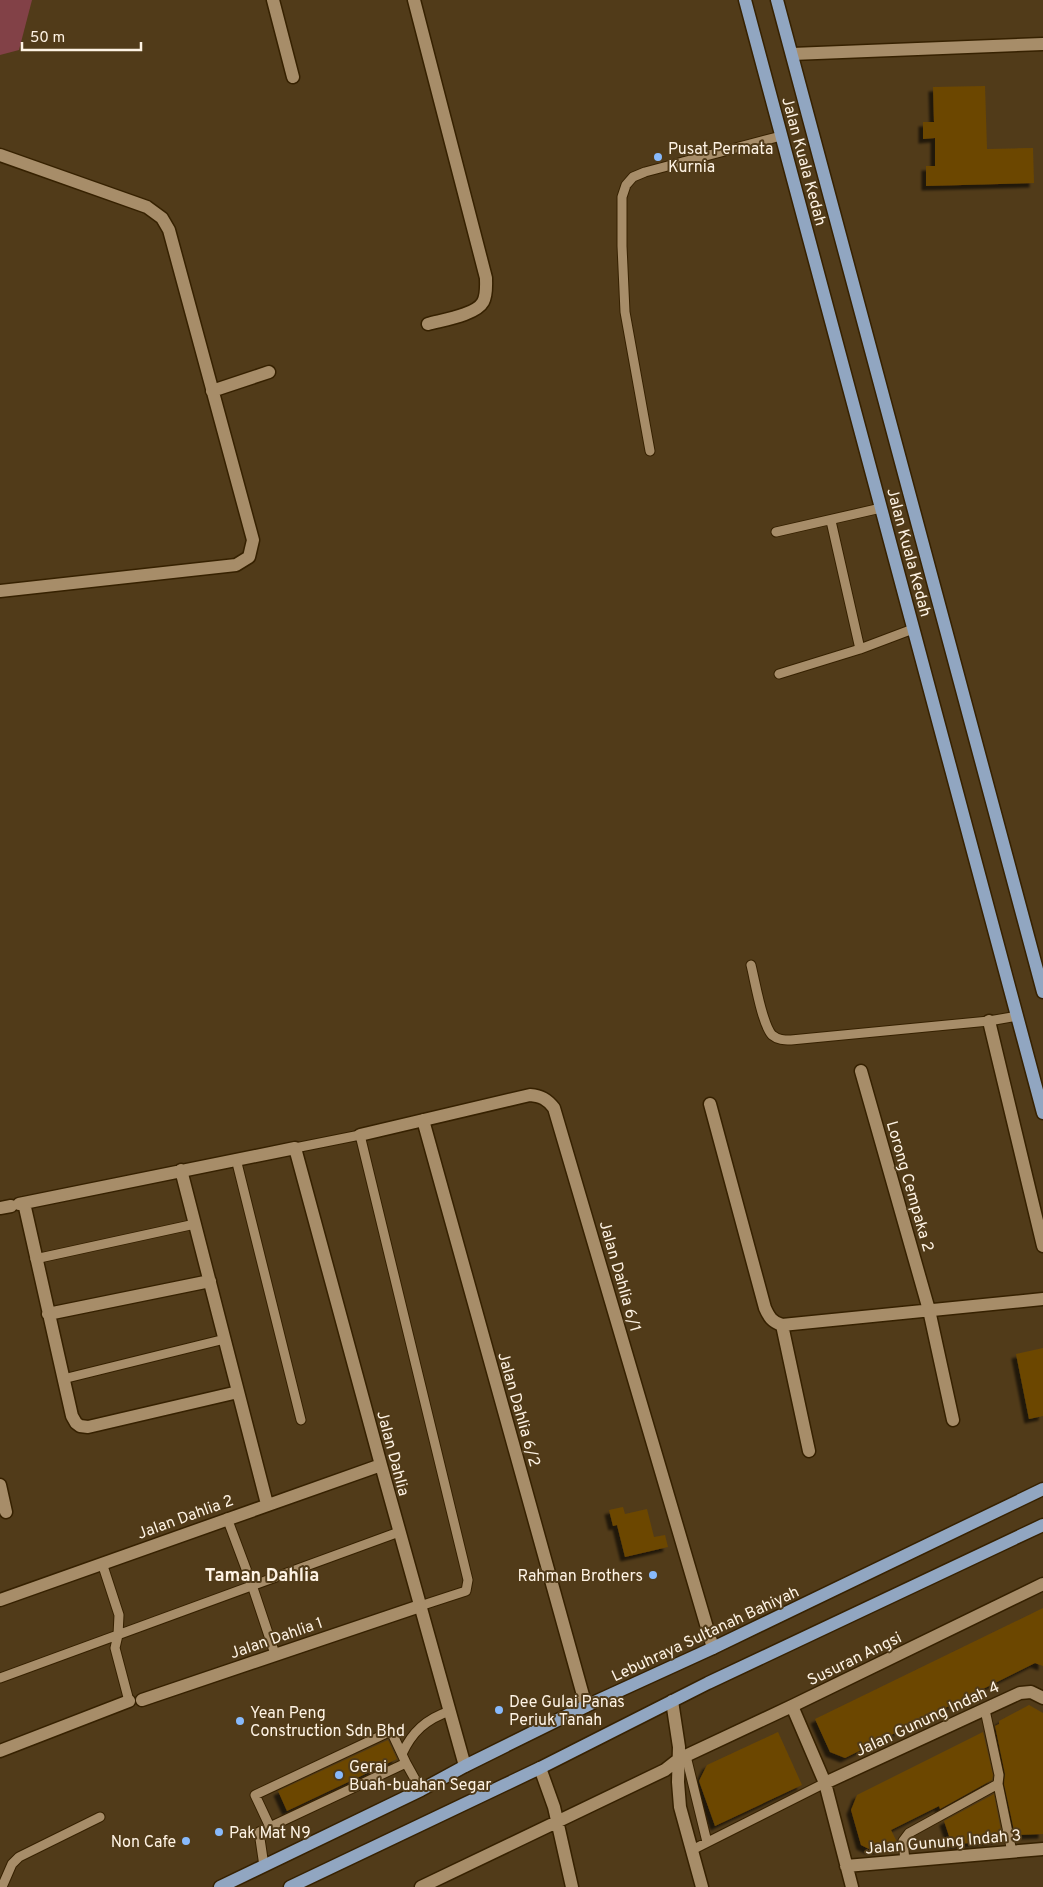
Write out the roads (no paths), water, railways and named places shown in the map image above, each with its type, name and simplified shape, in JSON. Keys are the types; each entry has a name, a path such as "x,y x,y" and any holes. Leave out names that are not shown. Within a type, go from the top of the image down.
{"main road":[{"name":"Jalan Kuala Kedah","path":"745,0 1043,1113"},
{"name":"Jalan Kuala Kedah","path":"777,0 1043,992"},
{"path":"1030,1064 1043,1061"},
{"name":"Lebuhraya Sultanah Bahiyah","path":"220,1887 421,1790 586,1706 714,1648 1043,1489"},
{"path":"290,1887 540,1768 672,1701 1043,1524"}],"street":[{"path":"273,0 293,78"},
{"path":"414,0 486,278 483,303 475,311 428,324"},
{"path":"792,54 1043,44"},
{"path":"0,155 147,207 162,218 169,230 253,540 249,557 236,565 0,591"},
{"path":"212,391 269,372"},
{"path":"989,1021 1043,1246"},
{"name":"Lorong Cempaka 2","path":"861,1071 929,1310 953,1420"},
{"name":"Jalan Dahlia 6/1","path":"360,1135 530,1095 547,1100 554,1108 714,1648"},
{"path":"710,1104 765,1308 774,1323 782,1325 1043,1299"},
{"name":"Jalan Dahlia 6/2","path":"423,1120 586,1706"},
{"path":"238,1392 88,1427 80,1426 76,1423 72,1416 62,1379 35,1259 13,1205 295,1148"},
{"name":"Jalan Dahlia","path":"295,1148 399,1532 465,1766"},
{"path":"181,1170 267,1504"},
{"path":"48,1314 210,1281"},
{"path":"782,1325 809,1451"},
{"name":"Jalan Dahlia 2","path":"0,1600 381,1465"},
{"path":"0,1485 6,1512"},
{"name":"Susuran Angsi","path":"421,1887 665,1770 682,1758 1043,1584"},
{"name":"Jalan Dahlia 1","path":"0,1751 136,1700 420,1606"},
{"name":"Jalan Gunung Indah 4","path":"825,1783 1026,1692 1043,1698"},
{"path":"672,1701 682,1758 678,1788 680,1807 702,1887"},
{"path":"792,1706 825,1783 852,1887"},
{"path":"540,1768 551,1795 572,1887"},
{"name":"Jalan Gunung Indah 3","path":"846,1866 1043,1849"}],"lane":[{"path":"650,451 625,312 622,197 626,184 633,177 645,172 781,136"},
{"path":"776,532 832,521 881,508"},
{"path":"832,521 860,649"},
{"path":"779,674 860,649 913,629"},
{"path":"751,965 767,1026 773,1035 780,1040 989,1021 1018,1016"},
{"path":"295,1148 360,1135 468,1580 466,1591 420,1606"},
{"path":"236,1159 300,1420"},
{"path":"35,1259 195,1224"},
{"path":"62,1379 225,1339"},
{"path":"227,1518 275,1654"},
{"path":"0,1678 399,1532"},
{"path":"102,1563 119,1615 118,1635 115,1641 116,1658 136,1700"},
{"path":"984,1710 999,1775 998,1784 1012,1852"},
{"path":"402,1754 406,1744 420,1726 450,1711"},
{"path":"270,1827 255,1795 391,1731 421,1790"},
{"path":"682,1758 707,1842"},
{"path":"264,1866 259,1832 406,1763"},
{"path":"692,1850 825,1783"},
{"path":"905,1861 903,1841 908,1833 998,1784"},
{"path":"2,1887 12,1864 19,1857 100,1817"}],"place":[{"name":"Pusat Permata Kurnia","path":"658,157"},
{"name":"Rahman Brothers","path":"653,1575"},
{"name":"Dee Gulai Panas Periuk Tanah","path":"499,1710"},
{"name":"Yean Peng Construction Sdn Bhd","path":"240,1721"},
{"name":"Gerai Buah-buahan Segar","path":"339,1775"},
{"name":"Pak Mat N9","path":"219,1832"},
{"name":"Non Cafe","path":"186,1841"}],"district":[{"name":"Taman Dahlia","path":"262,1575"}]}
